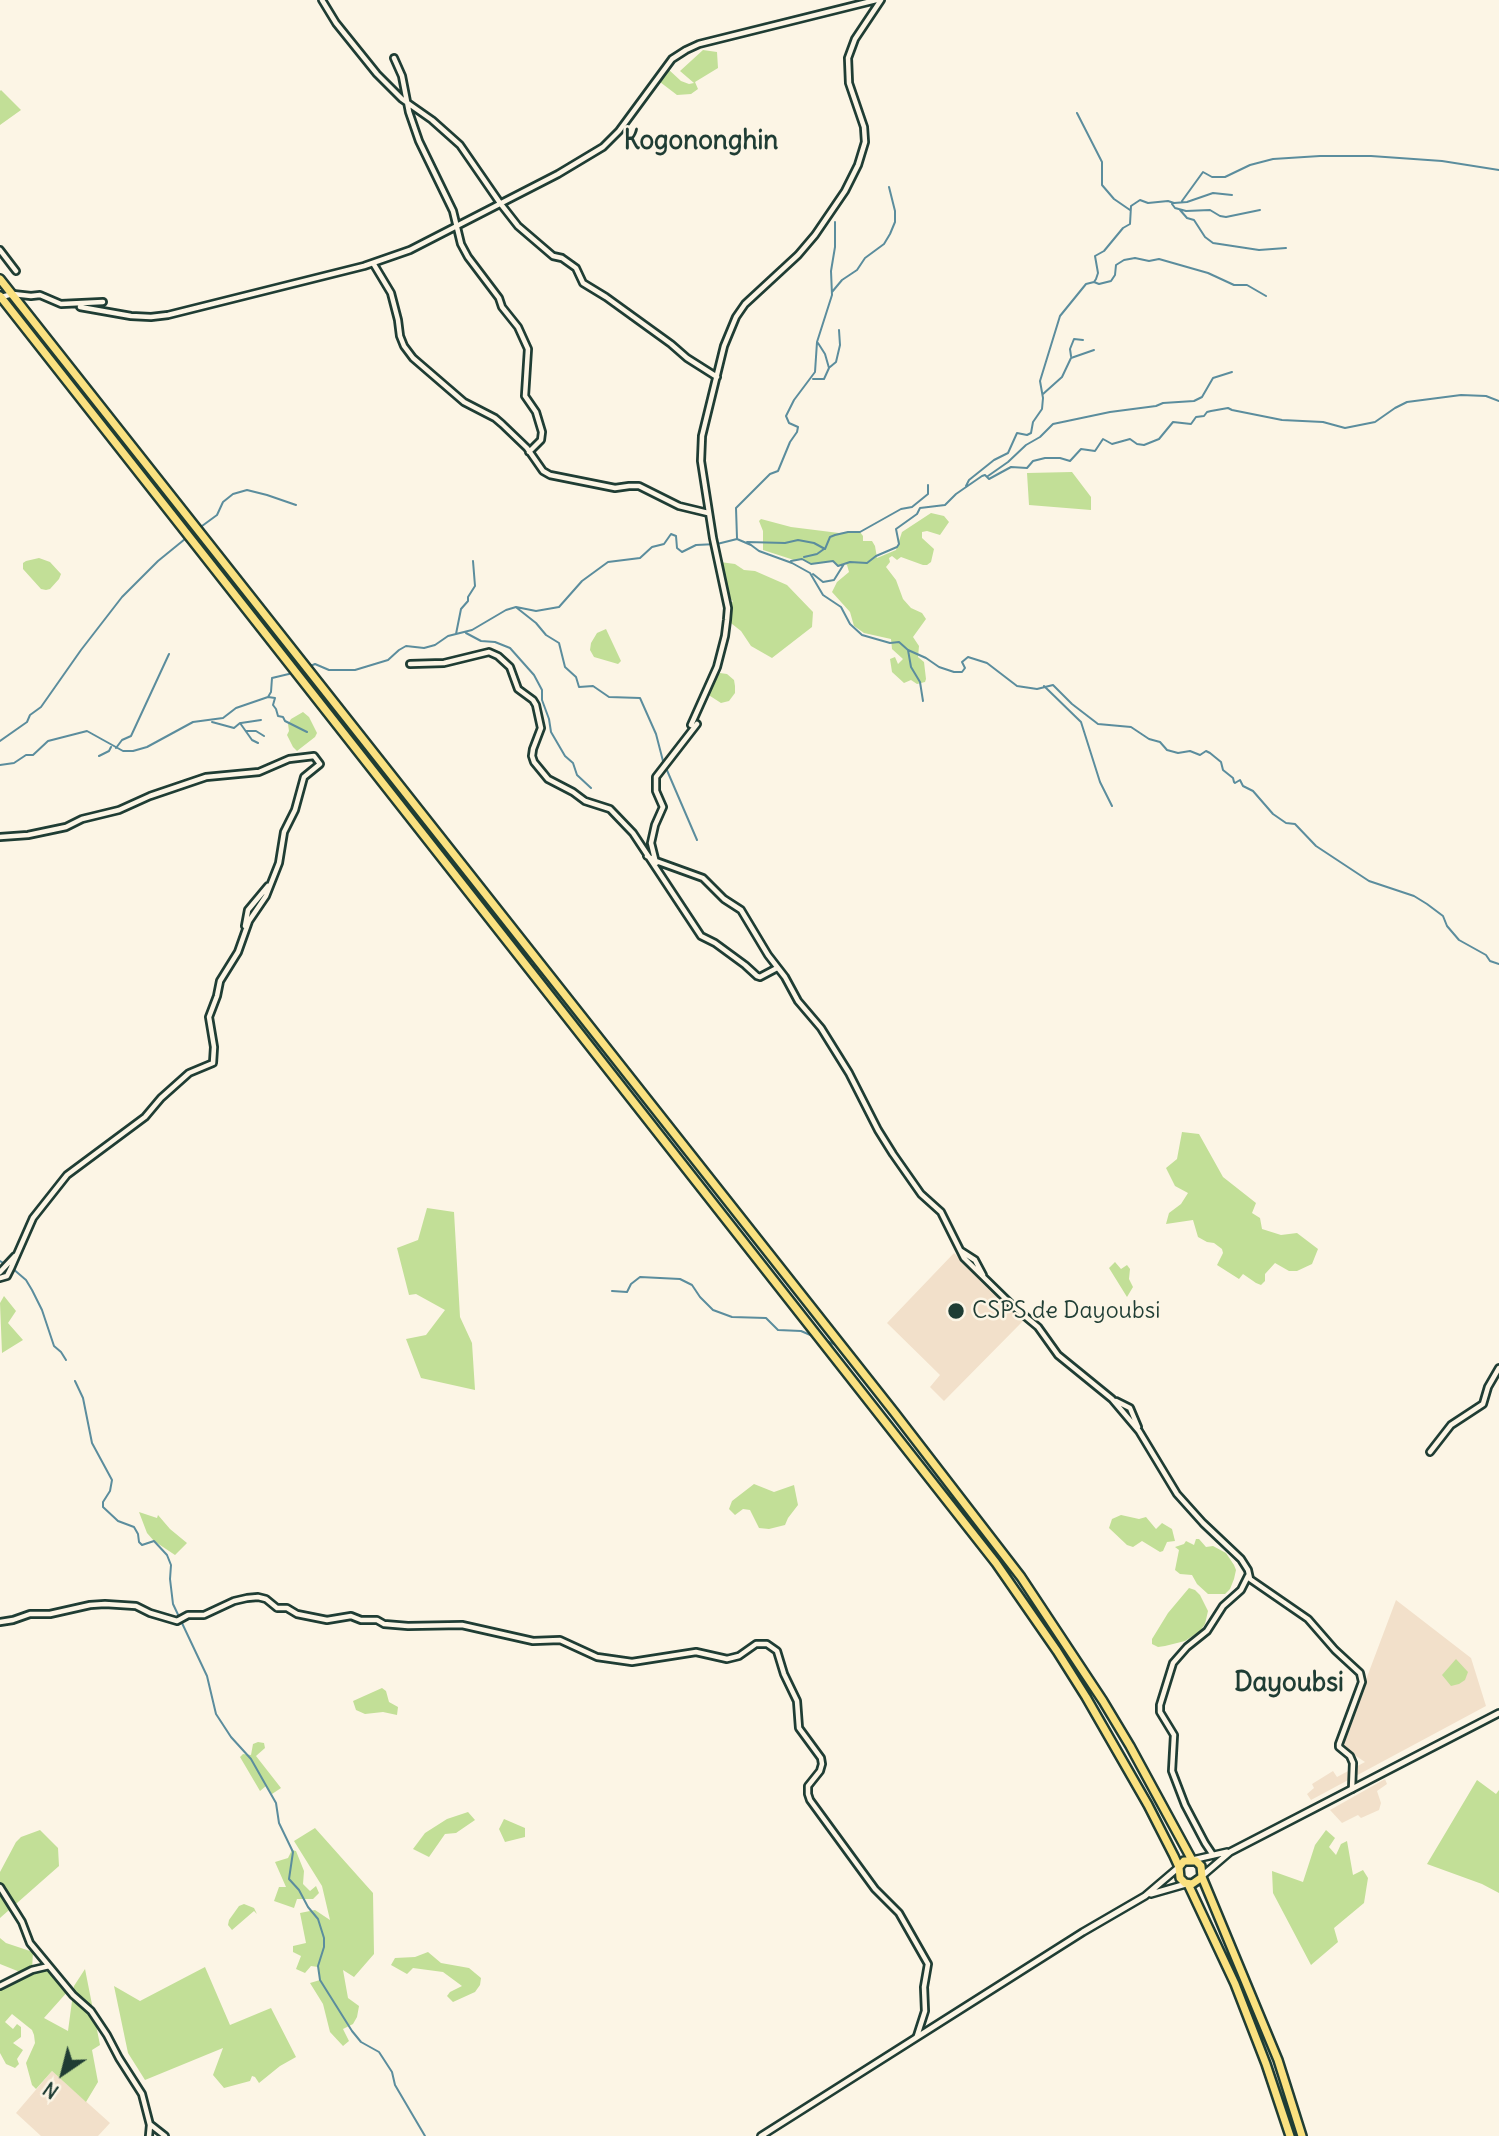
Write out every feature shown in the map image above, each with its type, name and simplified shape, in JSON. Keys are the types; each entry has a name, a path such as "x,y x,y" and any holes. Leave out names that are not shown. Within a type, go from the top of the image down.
{"highway":[{"path":"0,278 894,1412 1021,1577 1103,1701 1192,1860 1201,1866 1202,1877 1278,2060 1302,2136"},
{"path":"0,297 996,1563 1086,1697 1148,1805 1179,1867 1180,1878 1188,1884 1235,1984 1266,2063 1290,2136"},
{"path":"1179,1867 1184,1861 1192,1860"},
{"path":"1188,1884 1202,1877"}],"street":[{"path":"323,0 336,23 377,74 460,145 518,226 553,256 562,258 576,268 583,283 717,377"},
{"path":"80,307 131,316 168,315 373,263 410,250 558,174 603,147 620,131 672,60 686,50 699,44 878,0"},
{"path":"657,871 651,843 663,807 656,791 656,777 694,725 717,667 725,636 728,608 708,513 701,461 702,436 724,346 745,303 798,255 815,235 845,191 858,165 865,142 864,127 849,83 848,58 855,39 878,0"},
{"path":"394,58 402,76 419,141 437,176 457,226 461,244 518,327 528,349 525,396 536,412 542,432 541,440 529,452"},
{"path":"0,250 16,271"},
{"path":"373,263 391,293 400,336 413,358 464,402 495,418 529,452 540,469 550,475 615,488 639,486 679,506 708,513"},
{"path":"0,297 12,294 40,295 61,304 103,302"},
{"path":"410,664 444,663 489,652 498,656 510,667 518,689 536,705 541,728 533,749 534,762 552,782 585,801 610,809 633,833 701,936 746,965 757,976 777,968"},
{"path":"0,837 28,835 66,827 206,777 259,772 286,759 314,756 320,764 304,777 295,810 284,832 279,863 271,882 248,910 238,952 222,977 209,1022 214,1047 212,1063 188,1073 145,1117 67,1175 33,1218 7,1276 0,1278"},
{"path":"647,856 703,878 724,899 741,910 798,1001 821,1028 893,1154 921,1194 941,1212 959,1250 975,1260 984,1279 1038,1327 1058,1355 1112,1399 1129,1408 1139,1431 1177,1494 1241,1559 1248,1570 1241,1590 1223,1606 1207,1631 1173,1663 1160,1705 1160,1712 1174,1735 1172,1771 1185,1805 1214,1856"},
{"path":"0,1272 18,1253"},
{"path":"1430,1452 1451,1425 1483,1404 1488,1387 1499,1368"},
{"path":"1248,1576 1308,1619 1360,1673 1362,1682 1339,1744 1353,1763 1352,1789"},
{"path":"0,1622 30,1614 43,1615 105,1604 136,1606 177,1621 188,1615 204,1615 234,1601 258,1597 266,1599 277,1608 287,1608 297,1614 327,1620 351,1616 361,1620 408,1626 462,1625 533,1641 560,1640 597,1657 632,1662 695,1652 727,1659 739,1656 757,1644 767,1644 777,1651 797,1701 799,1728 821,1758 820,1771 808,1786 810,1800 875,1889 899,1913 928,1965 924,1987 925,2011 917,2037"},
{"path":"1192,1860 1230,1852 1499,1713"},
{"path":"1202,1877 1230,1852"},
{"path":"761,2136 1083,1932 1145,1896 1179,1867"},
{"path":"1145,1896 1188,1884"},
{"path":"0,1887 22,1922 30,1943 73,1996 91,2011 107,2035 142,2094 150,2125 149,2136"},
{"path":"0,1986 32,1970 49,1966"},
{"path":"150,2125 165,2136"}],"shaded area":[{"path":"954,1253 1023,1321 944,1401 930,1387 940,1375 887,1323"},
{"path":"1396,1600 1471,1658 1486,1706 1311,1800 1307,1794 1314,1788 1312,1784 1333,1771 1337,1777 1365,1762 1341,1746"},
{"path":"1385,1779 1387,1784 1377,1791 1381,1803 1379,1810 1361,1818 1358,1815 1342,1823 1330,1810"},
{"path":"52,2071 110,2123 98,2136 41,2136 16,2113"}],"green space":[{"path":"703,50 717,52 718,68 695,82 698,89 691,94 677,95 660,82 668,69 681,81 694,83 680,71"},
{"path":"0,91 21,110 0,125"},
{"path":"1072,472 1091,497 1091,510 1029,505 1027,473"},
{"path":"931,513 944,516 949,522 940,535 922,532 922,538 934,549 931,562 923,565 901,557 897,560 892,556 886,567 896,580 903,599 926,619 913,637 919,646 918,657 924,662 926,679 925,682 917,684 911,680 904,683 892,672 890,659 895,657 898,664 903,659 892,649 891,639 864,633 854,626 850,612 832,592 837,582 849,572 847,565 844,563 838,566 833,561 811,564 802,559 794,560 763,550 763,531 759,521 761,519 791,527 839,533 860,532 863,541 872,541 877,558 896,550 902,532"},
{"path":"39,558 50,562 61,574 50,589 41,589 23,569 23,563"},
{"path":"720,562 735,564 744,570 755,571 787,585 813,612 812,627 772,658 751,646 741,631 727,620 728,608 733,601 724,594"},
{"path":"606,629 621,661 618,664 594,657 590,650 597,633"},
{"path":"720,673 727,674 734,680 735,686 735,693 729,701 721,703 707,694 705,688"},
{"path":"303,712 309,717 317,733 297,751 287,735 288,724"},
{"path":"1182,1132 1199,1134 1223,1177 1256,1203 1252,1213 1260,1218 1262,1229 1281,1235 1297,1233 1318,1249 1312,1264 1297,1271 1289,1271 1275,1263 1265,1274 1265,1281 1261,1285 1243,1274 1239,1279 1217,1265 1223,1253 1222,1249 1198,1237 1193,1220 1166,1224 1169,1213 1181,1204 1188,1193 1175,1186 1166,1168 1177,1159"},
{"path":"427,1208 454,1212 460,1317 472,1343 475,1390 421,1378 406,1339 426,1335 445,1310 416,1294 409,1295 397,1248 418,1240"},
{"path":"1115,1262 1121,1269 1127,1265 1130,1269 1129,1279 1133,1287 1127,1297 1109,1268"},
{"path":"4,1296 16,1311 8,1323 23,1340 2,1353 0,1303"},
{"path":"754,1484 774,1492 794,1485 798,1505 785,1525 769,1529 759,1528 750,1510 743,1509 735,1515 729,1509 732,1501"},
{"path":"139,1512 157,1518 158,1515 187,1543 175,1555 147,1533"},
{"path":"1121,1515 1139,1519 1146,1517 1156,1529 1162,1523 1172,1529 1175,1541 1167,1542 1160,1552 1142,1541 1133,1547 1127,1545 1109,1528 1112,1519"},
{"path":"1196,1539 1206,1547 1213,1546 1226,1553 1234,1565 1234,1579 1225,1594 1208,1594 1192,1575 1180,1574 1175,1570 1179,1550 1175,1547 1186,1541 1194,1545"},
{"path":"1189,1588 1200,1595 1208,1611 1205,1624 1185,1641 1158,1647 1152,1644 1152,1639 1168,1613"},
{"path":"1456,1659 1468,1672 1465,1680 1451,1686 1442,1675"},
{"path":"382,1688 386,1691 389,1702 398,1707 397,1715 383,1712 365,1714 356,1710 353,1701"},
{"path":"264,1743 265,1748 256,1756 281,1788 272,1794 266,1786 260,1791 240,1757 243,1754 251,1755 253,1744"},
{"path":"1477,1780 1496,1794 1499,1790 1499,1893 1427,1864"},
{"path":"468,1812 475,1820 456,1833 445,1834 429,1857 413,1849 425,1833 447,1819"},
{"path":"504,1819 525,1828 525,1837 505,1842 499,1829"},
{"path":"315,1828 373,1893 374,1954 354,1977 343,1970 348,1998 359,2006 353,2024 343,2029 349,2041 343,2046 330,2032 323,2004 310,1983 320,1980 318,1967 311,1966 305,1973 296,1969 301,1956 293,1952 293,1946 306,1943 300,1913 315,1910 330,1920 322,1886 294,1841"},
{"path":"40,1830 58,1848 59,1866 0,1918 0,1872 16,1842 21,1837"},
{"path":"1326,1830 1335,1838 1329,1847 1336,1855 1341,1844 1347,1841 1353,1875 1363,1870 1368,1878 1364,1903 1334,1928 1338,1942 1311,1965 1273,1893 1272,1871 1303,1882 1315,1845"},
{"path":"292,1850 296,1851 304,1871 303,1884 310,1891 316,1886 319,1893 313,1899 297,1899 294,1908 274,1901 279,1887 286,1887 275,1862 288,1858"},
{"path":"244,1904 254,1908 257,1914 254,1911 232,1930 228,1925 229,1920 239,1906"},
{"path":"0,1938 6,1943 33,1952 32,1970 49,1966 69,1990 44,2018 68,2031 74,1986 85,1969 100,2045 92,2050 98,2082 86,2102 52,2071 36,2089 32,2085 26,2063 35,2043 34,2035 32,2030 12,2014 5,2022 13,2029 17,2024 21,2027 21,2037 13,2043 23,2050 17,2059 19,2064 15,2068 6,2064 0,2053 0,1986 25,1974 0,1964"},
{"path":"428,1952 441,1963 469,1968 481,1978 475,1992 453,2002 447,1996 462,1986 443,1972 413,1968 407,1974 391,1965 395,1958 415,1957"},
{"path":"205,1967 230,2025 271,2008 296,2057 259,2083 252,2076 250,2081 224,2088 213,2075 223,2048 145,2080 128,2053 114,1986 140,2001"}],"waterway":[{"path":"1077,113 1102,162 1102,185 1114,199 1130,210"},
{"path":"1182,201 1203,172 1212,177 1225,177 1250,165 1273,159 1371,156 1442,161 1499,170"},
{"path":"832,292 842,280 857,270 865,258 884,244 890,234 895,222 895,211 889,187"},
{"path":"966,486 969,480 994,460 1008,453 1017,433 1031,433 1033,422 1042,409 1040,381 1060,316 1086,284 1096,279 1098,273 1095,256 1104,251 1123,228 1130,224 1131,206 1140,200 1148,203 1174,203 1187,202 1213,193 1232,195"},
{"path":"1172,204 1175,208 1186,211 1210,210 1226,217 1260,210"},
{"path":"1180,210 1187,218 1194,220 1205,237 1213,243 1259,250 1286,248"},
{"path":"737,538 736,508 770,474 778,471 797,432 798,427 789,423 786,416 794,400 815,372 817,342 832,295 835,222"},
{"path":"1094,282 1099,284 1111,281 1116,265 1124,260 1159,259 1208,273 1234,285 1247,285 1266,296"},
{"path":"830,367 836,362 840,345 839,330"},
{"path":"1071,356 1070,349 1074,339 1083,340"},
{"path":"813,379 824,379 829,368 818,343"},
{"path":"1043,394 1062,377 1071,358 1094,350"},
{"path":"988,476 1053,424 1163,403 1194,401 1202,397 1213,378 1232,372"},
{"path":"791,561 802,559 811,564 833,561 838,566 850,562 867,563 897,547 899,544 896,529 917,514 920,508 945,505 982,476 985,475 989,479 1011,467 1027,468 1033,461 1045,458 1070,461 1081,449 1095,451 1103,439 1112,444 1130,439 1144,445 1159,439 1173,422 1191,424 1196,417 1211,411 1228,408 1282,420 1323,422 1345,428 1375,422 1407,402 1461,395 1486,396 1499,401"},
{"path":"747,542 785,543 798,540 814,543 825,549 830,537 860,532 901,509 912,507 928,494 928,485"},
{"path":"202,526 217,515 223,502 233,494 247,490 296,505"},
{"path":"308,667 315,664 329,670 355,670 388,660 406,646 424,648 435,645 448,636 472,630 506,610 516,607 536,611 559,607 582,581 608,562 640,558 652,547 664,544 671,534 676,536 677,548 682,552 696,545 737,539 810,573 823,595 841,607 850,624 862,635 890,643 899,642 939,667 954,672 962,672 965,668 962,662 968,657 987,663 1017,686 1037,689 1053,685 1098,724 1131,727 1149,739 1160,742 1167,750 1178,753 1210,753 1221,762 1223,770 1235,783 1240,780 1273,814 1286,823 1295,824 1316,846 1369,881 1414,896 1427,904 1443,916 1447,926 1459,940 1499,964"},
{"path":"0,741 27,722 30,715 41,707 122,597 158,561 185,539"},
{"path":"804,557 824,549"},
{"path":"456,634 461,609 475,586 473,561"},
{"path":"813,574 823,582 834,580 844,564"},
{"path":"517,608 546,635 559,643 565,667 576,677 579,687 593,686 609,697 640,698 656,734 663,761 697,840"},
{"path":"466,633 481,641 495,642 510,648 534,675 542,690 551,732 565,756 573,763 577,775 591,788"},
{"path":"908,650 911,667 920,682 923,701"},
{"path":"116,748 122,740 131,736 169,654"},
{"path":"0,765 14,763 26,755 33,755 48,741 87,731 123,751 147,747 193,722 223,718 236,708 268,697 272,678 293,673"},
{"path":"1044,686 1081,722 1100,782 1112,806"},
{"path":"268,697 275,698 273,705 278,716 307,732"},
{"path":"241,723 261,720"},
{"path":"212,722 234,728 240,723 252,740 258,743"},
{"path":"246,731 256,731 264,736"},
{"path":"99,756 111,747"},
{"path":"0,1261 7,1265"},
{"path":"12,1268 26,1280 32,1290 54,1346 66,1360"},
{"path":"612,1291 627,1292 631,1284 640,1277 680,1279 692,1285 713,1310 732,1317 766,1318 778,1330 801,1331 815,1337"},
{"path":"827,1341 838,1346"},
{"path":"75,1381 83,1398 92,1443 112,1480 103,1507 118,1521 134,1527 142,1545 154,1541 167,1555 171,1565 173,1604 207,1676 216,1714 231,1737 251,1759 276,1803 279,1823 293,1852 289,1879 318,1919 324,1938 318,1966 320,1980 361,2042 379,2052 425,2136"}],"place":[{"name":"CSPS de Dayoubsi","path":"956,1311"}],"district":[{"name":"Kogononghin","path":"701,142"},
{"name":"Dayoubsi","path":"1289,1684"}]}
